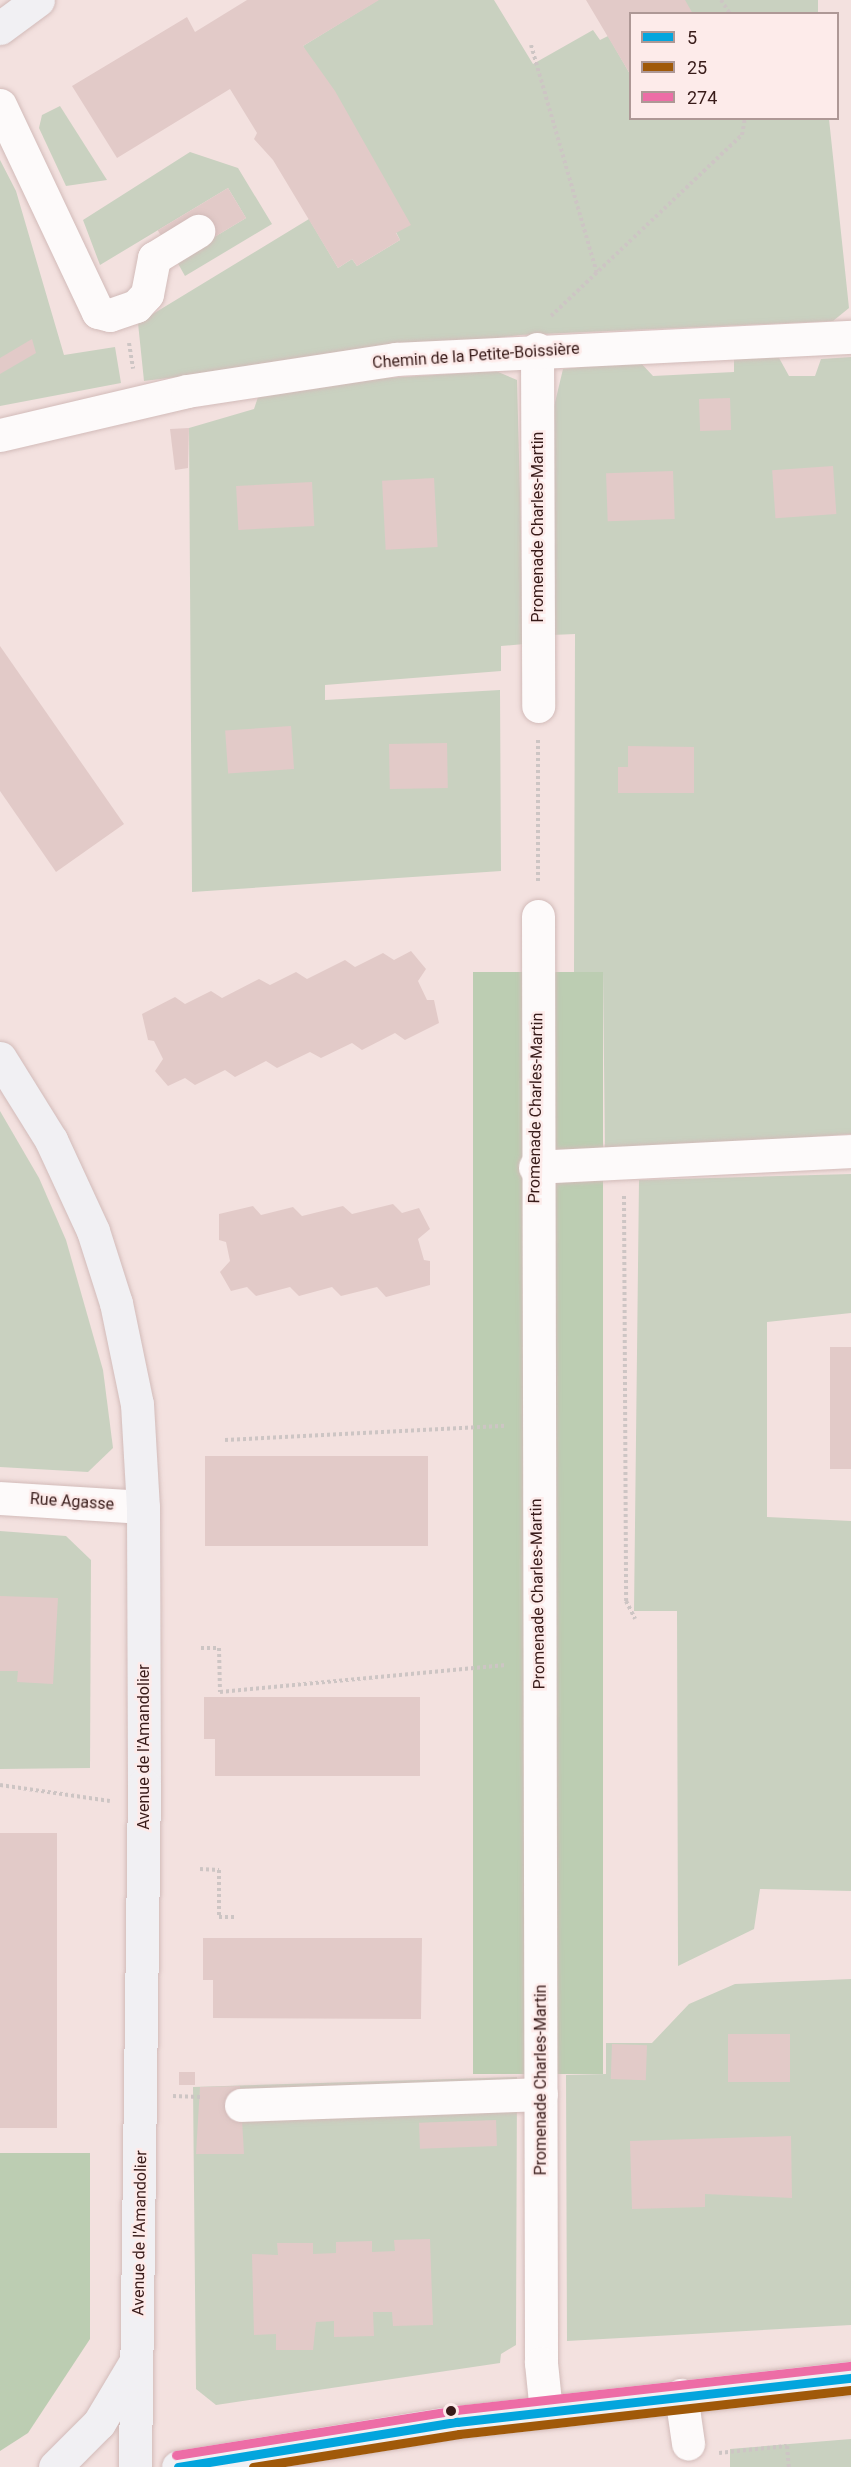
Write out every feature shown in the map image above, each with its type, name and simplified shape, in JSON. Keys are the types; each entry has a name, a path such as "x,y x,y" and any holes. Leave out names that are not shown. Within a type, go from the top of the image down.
{"main road":[{"path":"0,28 39,0"},
{"name":"Avenue de l'Amandolier","path":"0,1058 51,1140 104,1262 135,1394 144,1507 135,2467"},
{"path":"55,2467 99,2423 137,2360"},
{"path":"178,2467 280,2458 546,2411 851,2378"}],"street":[{"path":"0,105 91,303 98,312 124,313 147,294 154,258 198,231"},
{"name":"Chemin de la Petite-Boissière","path":"0,435 138,405 187,391 396,359 541,349 851,337"},
{"name":"Promenade Charles-Martin","path":"538,706 541,349"},
{"name":"Promenade Charles-Martin","path":"538,916 534,1167 541,2363 546,2411"},
{"path":"534,1167 851,1151"},
{"name":"Rue Agasse","path":"0,1498 144,1507"},
{"path":"241,2105 541,2094"},
{"path":"681,2395 701,2445"}],"path":[{"path":"531,45 597,274"},
{"path":"541,349 550,317 742,135 745,120"},
{"path":"124,313 138,405"},
{"path":"538,777 538,916"},
{"path":"624,1162 626,1601 635,1619"},
{"path":"225,1440 536,1424"},
{"path":"201,1648 219,1648 220,1692 538,1662"},
{"path":"0,1785 119,1802"},
{"path":"200,1869 219,1870 219,1917 234,1917"},
{"path":"171,2096 200,2097"},
{"path":"701,2445 719,2453 787,2446 789,2467"}],"green space":[{"path":"378,0 494,0 533,64 593,30 600,40 608,36 629,72 629,120 829,120 849,308 833,321 520,335 144,381 138,323 309,219 338,268 352,259 357,266 400,240 303,46"},
{"path":"685,0 818,0 818,12 685,12"},
{"path":"60,106 107,180 66,186 39,128 42,115"},
{"path":"190,152 238,168 272,224 185,276 176,260 246,218 228,188 100,265 83,220"},
{"path":"0,160 16,191 64,355 115,347 121,383 0,406"},
{"path":"778,356 789,376 815,376 821,359 851,357 851,1134 605,1152 603,972 574,972 575,634 552,635 552,415 563,369 639,361 653,376 734,372 734,358"},
{"path":"496,371 517,380 524,644 501,646 501,671 325,685 325,700 500,690 501,871 192,892 189,428 254,409 259,394 341,381"},
{"path":"473,972 603,972 603,2074 473,2074"},
{"path":"0,1111 39,1178 66,1240 103,1370 113,1448 88,1472 0,1467"},
{"path":"851,1174 851,1313 767,1322 767,1517 851,1521 851,1891 760,1889 754,1929 678,1966 677,1611 634,1611 639,1180"},
{"path":"0,1531 66,1536 91,1560 90,1768 0,1769"},
{"path":"851,1979 851,2325 567,2341 566,2075 606,2074 606,2043 652,2043 689,2004 735,1984"},
{"path":"517,2077 516,2345 501,2354 500,2363 216,2405 196,2389 193,2087"},
{"path":"0,2153 90,2153 90,2339 28,2433 0,2451"},
{"path":"851,2439 851,2467 730,2467 730,2449"}],"building":[{"path":"247,0 379,0 303,46 335,91 411,225 396,233 400,240 357,266 352,259 338,268 273,160 254,139 257,133 230,89 117,158 72,86 187,17 195,32"},
{"path":"586,0 685,0 692,12 629,12 629,72"},
{"path":"228,188 246,218 176,260 158,230"},
{"path":"32,339 36,353 0,374 0,358"},
{"path":"730,398 731,430 700,431 699,399"},
{"path":"189,428 188,468 175,470 170,429"},
{"path":"833,466 836,514 775,518 772,470"},
{"path":"673,471 675,519 608,521 606,473"},
{"path":"434,478 438,547 386,550 382,481"},
{"path":"312,482 314,526 238,530 236,486"},
{"path":"0,646 124,824 56,872 0,791"},
{"path":"291,726 294,769 228,773 225,731"},
{"path":"447,743 448,788 390,789 389,744"},
{"path":"628,746 694,747 694,793 618,793 618,767 628,767"},
{"path":"411,951 426,969 418,981 427,1000 434,1000 439,1023 405,1040 395,1033 362,1050 352,1043 321,1058 310,1052 277,1068 266,1061 235,1077 225,1070 195,1085 185,1078 168,1086 155,1071 163,1059 154,1041 148,1040 142,1014 175,997 185,1004 211,991 222,998 259,979 270,985 296,972 307,979 345,960 355,967 383,953 394,960"},
{"path":"393,1204 402,1213 419,1208 430,1229 418,1239 424,1260 430,1261 430,1285 386,1297 377,1287 341,1296 332,1287 299,1296 290,1287 256,1296 247,1287 231,1291 220,1272 230,1261 226,1242 219,1240 219,1214 253,1206 261,1215 293,1207 302,1216 343,1206 352,1214"},
{"path":"830,1347 851,1347 851,1469 830,1469"},
{"path":"205,1456 428,1456 428,1546 205,1546"},
{"path":"0,1596 58,1598 53,1684 17,1682 18,1671 0,1671"},
{"path":"204,1697 420,1697 420,1776 215,1776 215,1739 204,1739"},
{"path":"0,1833 57,1833 57,2128 0,2128"},
{"path":"203,1938 422,1938 421,2019 213,2018 213,1980 203,1980"},
{"path":"728,2034 790,2034 790,2082 728,2082"},
{"path":"612,2044 647,2045 646,2080 611,2079"},
{"path":"179,2072 195,2072 195,2085 179,2085"},
{"path":"240,2086 244,2154 196,2154 200,2087"},
{"path":"496,2120 497,2146 420,2149 419,2123"},
{"path":"791,2136 792,2198 705,2194 705,2207 632,2209 630,2141"},
{"path":"430,2239 433,2325 393,2326 392,2312 373,2312 374,2336 334,2337 334,2321 316,2322 313,2350 276,2350 276,2334 254,2335 252,2254 278,2255 277,2243 313,2243 313,2254 336,2253 336,2242 372,2241 372,2252 395,2251 394,2240"}],"transit line":[{"name":"274","path":"176,2455 456,2410 850,2366"},
{"name":"5","path":"178,2467 457,2422 851,2378"},
{"name":"25","path":"253,2467 459,2434 851,2390"}]}
